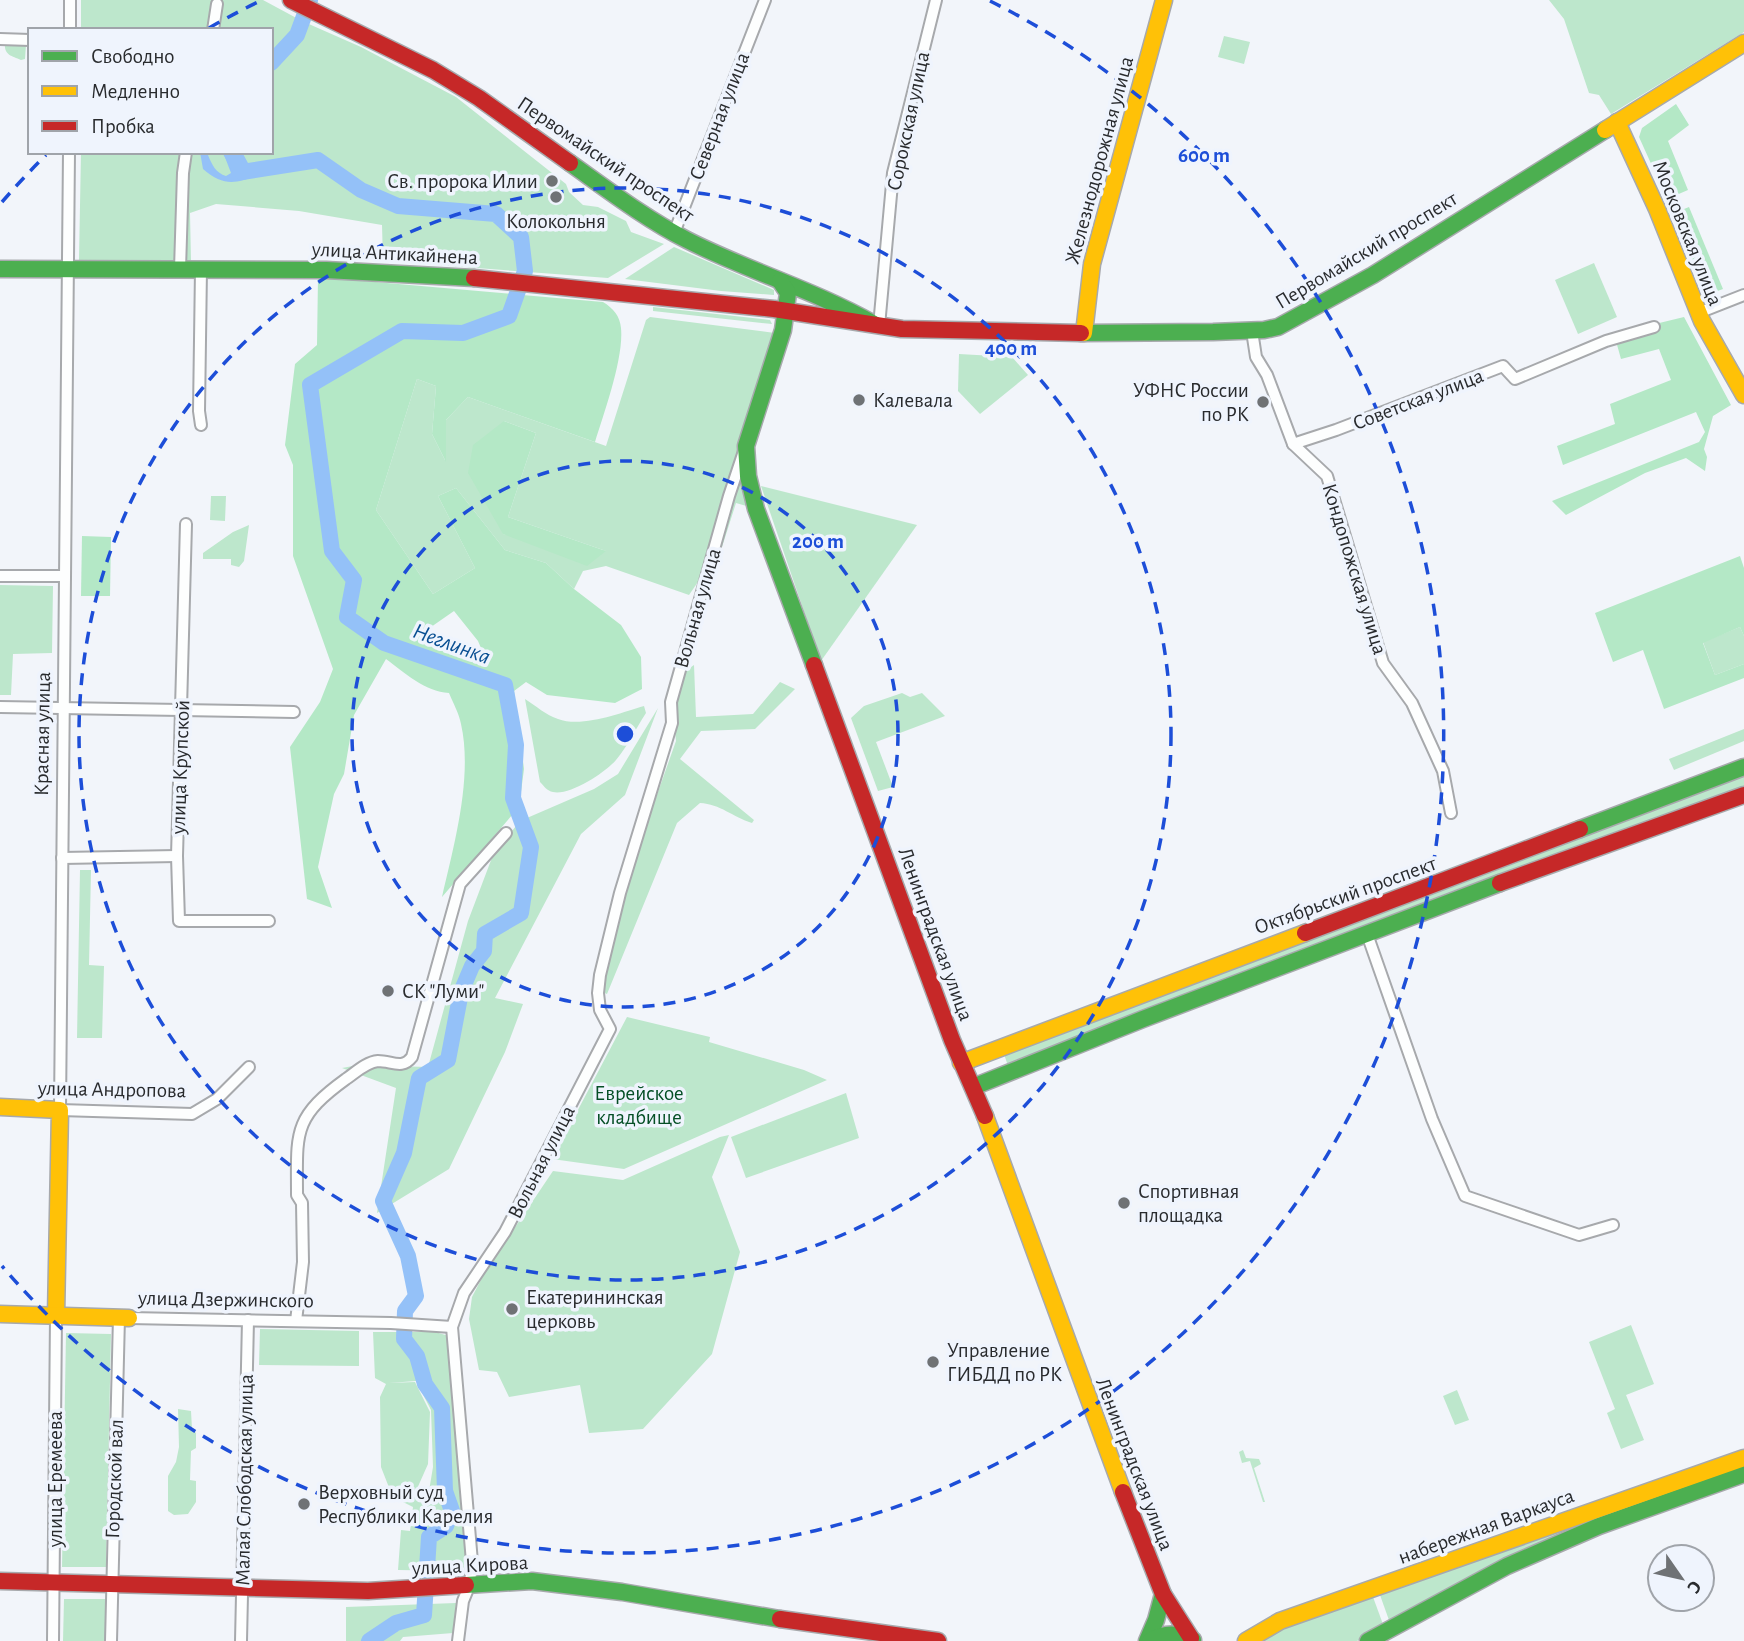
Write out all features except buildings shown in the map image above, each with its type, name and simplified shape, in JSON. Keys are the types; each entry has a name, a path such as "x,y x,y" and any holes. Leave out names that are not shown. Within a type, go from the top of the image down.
{"main road":[{"name":"Железнодорожная улица","path":"1084,333 1092,261 1164,0"},
{"name":"Первомайский проспект","path":"296,3 452,80 674,233 780,281 855,311 878,326"},
{"name":"Первомайский проспект","path":"786,310 878,326 957,332 1252,331 1278,327 1373,275 1744,43"},
{"name":"Московская улица","path":"1618,122 1657,209 1698,313 1744,395"},
{"name":"улица Антикайнена","path":"0,269 327,270 474,278 786,310"},
{"name":"Ленинградская улица","path":"780,281 788,293 783,330 746,446 748,476 756,509 961,1063 1042,1268 1107,1452 1163,1594 1192,1640"},
{"name":"Октябрьский проспект","path":"961,1063 1744,767"},
{"name":"Октябрьский проспект","path":"972,1087 1143,1018 1744,795"},
{"path":"1533,848 1540,869"},
{"name":"улица Андропова","path":"0,1107 60,1110"},
{"name":"Красная улица","path":"56,1316 60,1110"},
{"name":"улица Дзержинского","path":"0,1314 124,1317"},
{"name":"набережная Варкауса","path":"1368,1641 1507,1566 1744,1458"},
{"name":"набережная Варкауса","path":"1246,1641 1280,1621 1593,1510 1744,1474"},
{"path":"1593,1510 1599,1526"},
{"name":"улица Кирова","path":"0,1581 355,1591 532,1581 938,1641"},
{"path":"1148,1641 1163,1594"},
{"path":"1148,1641 1166,1633 1179,1634 1192,1640"}],"street":[{"path":"70,0 70,28"},
{"name":"Северная улица","path":"674,233 765,0"},
{"name":"Сорокская улица","path":"878,326 893,173 936,0"},
{"path":"213,28 217,4"},
{"path":"0,39 28,40"},
{"name":"Красная улица","path":"60,1110 69,154"},
{"path":"180,269 186,154"},
{"path":"201,269 201,425"},
{"path":"1698,313 1744,295"},
{"name":"Советская улица","path":"1293,444 1503,366 1515,379 1606,341 1654,327"},
{"name":"Кондопожская улица","path":"1252,331 1256,357 1267,375 1293,444 1327,476 1383,663 1412,703 1438,759 1451,813"},
{"name":"Вольная улица","path":"457,1641 463,1601 470,1584 472,1562 452,1327 464,1293 505,1232 610,1029 600,1010 600,975 620,893 672,723 671,702 674,690 729,496 746,446"},
{"name":"улица Крупской","path":"186,524 177,856 180,920 269,921"},
{"path":"0,576 65,576"},
{"path":"0,707 294,712"},
{"path":"296,1321 303,1262 297,1138 308,1112 327,1093 368,1064 378,1061 401,1065 408,1063 412,1057 460,884 506,833"},
{"path":"62,858 177,856"},
{"path":"1367,934 1432,1119 1465,1196 1579,1235 1613,1225"},
{"name":"улица Андропова","path":"60,1110 192,1114 217,1099 249,1068"},
{"name":"улица Еремеева","path":"53,1641 56,1316"},
{"name":"улица Дзержинского","path":"124,1317 424,1324 452,1327"},
{"name":"Городской вал","path":"111,1641 111,1584 124,1317"},
{"name":"Малая Слободская улица","path":"241,1641 248,1320"}],"green space":[{"path":"81,0 263,0 456,97 566,184 569,192 583,205 598,207 626,221 631,232 664,244 608,278 383,261 382,225 299,211 216,204 190,213 191,261 79,260 81,154 273,154 273,28 81,28"},
{"path":"1549,0 1744,0 1744,32 1611,114 1599,95 1589,93 1564,19"},
{"path":"1224,36 1250,42 1244,64 1218,57"},
{"path":"22,41 26,45 25,59 21,60 7,53 5,44"},
{"path":"1676,104 1689,125 1668,141 1688,190 1667,199 1639,137 1642,128"},
{"path":"1689,207 1723,289 1707,295 1674,213"},
{"path":"674,247 774,290 774,295 625,279"},
{"path":"1594,263 1617,317 1578,334 1555,280"},
{"path":"318,277 603,302 615,313 620,324 621,340 616,370 595,442 468,397 446,420 446,462 432,434 436,386 417,379 376,510 433,594 475,568 438,496 456,488 505,550 546,563 574,589 621,625 641,657 642,689 615,703 547,695 526,682 514,691 524,769 519,807 442,897 461,811 465,766 460,720 449,693 423,685 386,659 354,715 344,774 334,794 318,867 332,908 307,899 290,747 320,702 333,669 293,556 293,465 285,445 295,364 317,345","holes":["454,611 478,641 484,655 460,658 438,646 431,627"]},
{"path":"653,307 770,320 772,324 653,311"},
{"path":"650,317 775,333 740,478 750,507 736,503 722,547 689,595 606,566 583,571 574,589 546,563 505,550 456,488 438,496 475,568 433,594 376,510 417,379 436,386 432,434 445,460 446,420 468,397 606,446 646,320","holes":["504,421 536,433 508,517 606,551 503,534"]},
{"path":"1684,317 1731,405 1713,416 1704,449 1707,457 1705,471 1686,458 1645,473 1566,515 1552,501 1699,442 1705,432 1696,412 1563,465 1557,446 1615,424 1610,404 1671,380 1659,349 1621,359 1614,334"},
{"path":"959,354 1012,357 1028,375 980,414 958,391"},
{"path":"504,421 536,433 508,517 606,551 587,566 503,534 468,473 473,445"},
{"path":"761,486 917,525 821,661"},
{"path":"211,496 226,496 225,521 210,520"},
{"path":"249,525 244,561 239,567 231,565 231,559 203,559 203,553 233,532"},
{"path":"82,536 111,537 110,596 81,596"},
{"path":"1740,556 1744,568 1744,636 1740,627 1703,643 1715,675 1744,664 1744,678 1664,709 1643,650 1613,662 1595,613"},
{"path":"0,585 53,586 52,653 13,654 11,695 0,695"},
{"path":"1740,627 1744,636 1744,664 1715,675 1703,642"},
{"path":"694,665 696,717 753,714 780,682 795,689 755,729 701,731 680,759 754,820 752,823 714,806 700,803 677,823 607,994 602,992 614,934 641,840 676,741 672,703 682,673"},
{"path":"902,693 910,697 922,693 945,716 876,742 893,787 878,791 851,718 864,706"},
{"path":"525,699 549,715 568,721 589,721 644,706 646,713 611,765 577,787 553,792 540,782"},
{"path":"658,708 625,795 581,834 495,998 523,1004 505,1052 449,1169 377,1213 396,1088 342,1068 358,1065 428,1067 468,921 493,855 520,821 594,789 618,774"},
{"path":"1744,729 1744,741 1674,770 1669,759"},
{"path":"1744,774 1744,791 1008,1066 1003,1051"},
{"path":"80,870 91,870 89,965 104,966 102,1038 77,1038"},
{"name":"Еврейское кладбище","path":"627,1017 710,1037 709,1042 804,1070 827,1080 624,1169 552,1159"},
{"path":"846,1093 859,1138 746,1178 731,1137"},
{"path":"729,1135 712,1177 740,1252 712,1354 643,1429 589,1433 580,1385 509,1397 497,1372 479,1370 469,1319 472,1297 485,1272 553,1171 623,1180"},
{"path":"1631,1325 1654,1384 1626,1395 1644,1440 1621,1449 1607,1413 1615,1409 1589,1342"},
{"path":"260,1329 359,1331 359,1366 259,1365"},
{"path":"373,1332 435,1332 449,1336 467,1558 460,1571 398,1570 401,1530 410,1531 413,1507 391,1496 428,1497 433,1467 431,1410 416,1381 389,1383 415,1382 430,1412 428,1464 416,1491 390,1490 381,1467 380,1397 386,1384 375,1378"},
{"path":"66,1333 111,1334 106,1567 62,1567"},
{"path":"1457,1390 1469,1420 1455,1425 1443,1396"},
{"path":"178,1409 191,1411 192,1429 196,1433 196,1448 191,1451 190,1480 196,1481 196,1502 188,1514 174,1515 168,1511 168,1476 176,1462 179,1447"},
{"path":"1243,1450 1246,1458 1259,1459 1261,1464 1254,1468 1265,1502 1250,1461 1242,1463 1239,1452"},
{"path":"1590,1517 1593,1521 1390,1623 1380,1595"},
{"path":"1373,1597 1384,1627 1357,1641 1258,1641 1276,1630"},
{"path":"64,1599 106,1599 105,1641 63,1641"},
{"path":"456,1603 453,1633 403,1637 400,1641 346,1641 346,1607"}],"water":[{"path":"297,18 306,23 273,68 273,55 293,30"},
{"path":"200,154 208,154 215,168 226,176 231,173 224,154 243,154 248,163 278,166 274,170 237,182 221,180 203,169"}],"waterway":[{"name":"Неглинка","path":"273,61 297,35 310,0"},
{"name":"Неглинка","path":"232,154 242,172 318,160 361,190 398,206 496,214 521,237 525,271 509,316 463,333 402,331 310,385 332,551 354,580 347,617 384,643 505,685 516,745 513,798 531,847 521,913 485,934 484,951 472,966 461,992 448,1060 419,1078 404,1153 383,1201 408,1256 416,1296 405,1311 404,1339 417,1356 425,1384 442,1408 445,1491 452,1511 446,1526 429,1537 424,1615 396,1623 369,1641"}],"traffic: fast":[{"path":"1081,333 1213,332 1278,327 1373,275 1605,130"},
{"path":"570,163 642,214 687,240 828,301 874,324"},
{"path":"0,269 326,270 474,278"},
{"path":"780,281 788,293 783,330 746,446 748,476 756,509 814,665"},
{"path":"1580,829 1744,767"},
{"path":"973,1087 1500,883"},
{"path":"1368,1641 1507,1566 1599,1526 1744,1474"},
{"path":"466,1585 532,1581 622,1592 780,1619"},
{"path":"1147,1641 1163,1594"},
{"path":"1150,1641 1171,1634 1193,1640"}],"traffic: slow":[{"path":"1084,333 1092,264 1164,0"},
{"path":"1605,130 1744,43"},
{"path":"1617,122 1657,209 1702,321 1744,395"},
{"path":"961,1063 1305,933"},
{"path":"0,1107 60,1110 56,1316"},
{"path":"985,1116 1123,1492"},
{"path":"0,1314 129,1318"},
{"path":"1246,1641 1280,1621 1744,1458"}],"traffic: jam":[{"path":"291,0 433,70 479,98 570,163"},
{"path":"474,278 774,309 902,329 1081,333"},
{"path":"814,665 952,1040 985,1116"},
{"path":"1500,883 1744,795"},
{"path":"1305,933 1580,829"},
{"path":"1123,1492 1163,1594 1191,1638"},
{"path":"0,1581 368,1591 466,1585"},
{"path":"780,1619 938,1641"}],"place":[{"name":"Св. пророка Илии","path":"552,181"},
{"name":"Колокольня","path":"556,197"},
{"name":"Калевала","path":"859,400"},
{"name":"УФНС России по РК","path":"1263,402"},
{"name":"СК \"Луми\"","path":"388,991"},
{"name":"Спортивная площадка","path":"1124,1203"},
{"name":"Екатерининская церковь","path":"512,1309"},
{"name":"Управление ГИБДД по РК","path":"933,1362"},
{"name":"Верховный суд Республики Карелия","path":"304,1504"}]}
